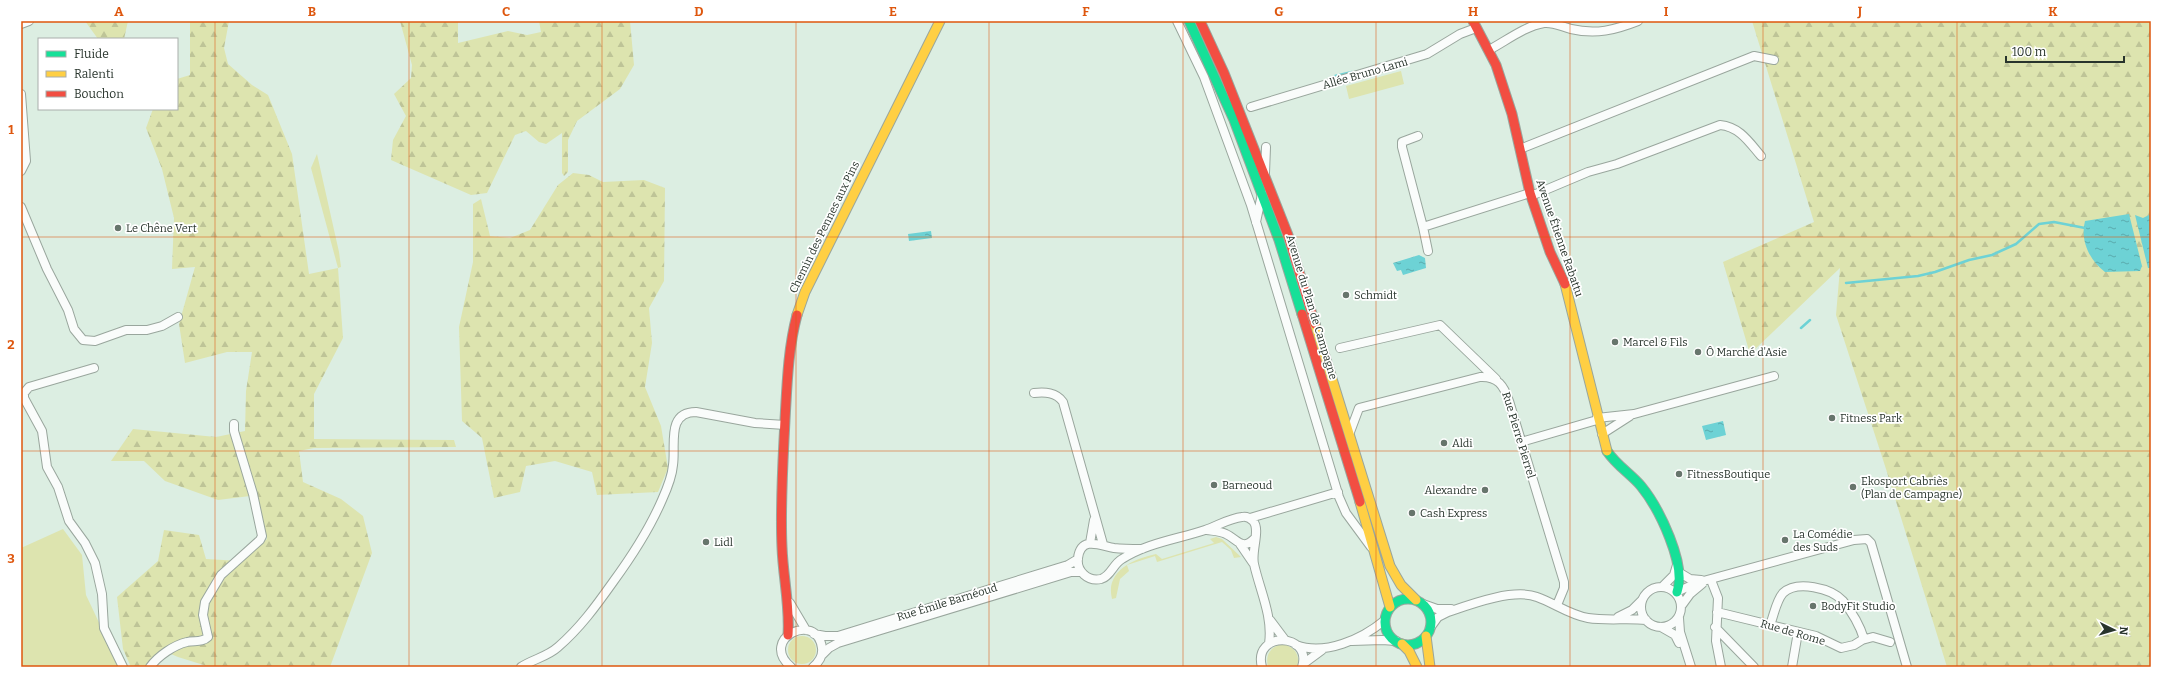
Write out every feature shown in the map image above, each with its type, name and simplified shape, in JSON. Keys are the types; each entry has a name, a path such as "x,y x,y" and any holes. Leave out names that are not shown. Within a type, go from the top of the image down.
{"main road":[{"name":"Chemin des Pennes aux Pins","path":"788,635 789,602 784,577 781,530 785,425 791,348 800,305 940,21"},
{"name":"Avenue du Plan de Campagne","path":"1189,21 1234,120 1279,240 1375,552 1390,607"},
{"name":"Avenue du Plan de Campagne","path":"1200,21 1224,73 1288,235 1350,432 1390,566 1401,585 1419,602"},
{"name":"Avenue Étienne Rabattu","path":"1474,25 1489,50 1507,97 1530,194 1550,252 1565,285 1597,420 1602,434 1612,458 1641,486 1653,501 1667,532 1678,569"},
{"path":"1677,592 1680,582 1678,569"},
{"path":"1417,667 1409,652 1388,632 1385,620 1390,607 1399,600 1419,602 1429,613 1428,632 1430,667"},
{"path":"1399,643 1418,642 1428,632"}],"street":[{"path":"21,24 29,21"},
{"path":"1177,21 1204,77 1215,104 1256,222 1338,492 1346,513 1375,552"},
{"path":"1489,50 1532,27 1545,23 1560,25 1572,29 1609,31 1638,21"},
{"name":"Allée Bruno Lami","path":"1251,107 1427,54 1474,25"},
{"path":"1520,149 1754,56 1774,60"},
{"path":"21,94 26,161 21,171"},
{"path":"1423,227 1530,194 1588,172 1618,164 1720,125 1730,126 1739,131 1761,156"},
{"path":"1418,136 1402,142 1402,147 1428,251"},
{"path":"1265,176 1266,147"},
{"path":"1256,222 1262,193"},
{"path":"21,207 47,269 68,310 74,328 83,340 95,341 126,330 147,330 162,326 178,317"},
{"path":"1340,348 1440,325 1496,380"},
{"path":"94,368 29,387 24,393 28,406 42,431 47,467 58,487 69,521 85,543 95,563 102,594 104,628 123,667"},
{"path":"1520,442 1597,420 1634,414 1774,376"},
{"name":"Rue Pierre Pierrel","path":"1350,432 1359,408 1480,377 1496,380 1505,388 1520,442 1564,582 1563,590 1556,605"},
{"path":"1034,393 1053,393 1060,396 1063,402 1095,517 1105,545 1113,556 1114,567"},
{"path":"521,667 550,654 578,628 596,608 637,548 658,509 671,474 674,429 678,419 687,413 696,412 755,423 785,425"},
{"path":"1602,434 1634,414"},
{"path":"150,667 169,650 179,644 202,641 208,637 208,630 203,615 205,602 221,575 260,540 262,536 253,494 234,431 234,424"},
{"path":"1078,559 1081,572 1087,577 1097,580 1107,576 1121,559 1142,549 1237,518 1250,518 1338,492"},
{"path":"1095,517 1090,543 1142,549"},
{"path":"1231,537 1230,525 1237,518"},
{"path":"1250,518 1256,525 1257,530 1254,539 1253,563"},
{"path":"1204,530 1216,531 1231,537 1240,544 1253,563 1269,618 1269,644 1262,655 1262,667"},
{"path":"1240,544 1248,544 1254,539"},
{"path":"1677,592 1696,583 1854,540 1867,539 1871,543 1908,667"},
{"name":"Rue Émile Barnéoud","path":"814,634 838,636 1068,565 1078,559 1082,549 1090,543"},
{"path":"1612,619 1632,610 1642,600 1648,591 1663,586 1678,569 1693,580 1709,580"},
{"name":"Rue Émile Barnéoud","path":"813,667 829,648 838,643 1071,572 1081,572"},
{"path":"1662,627 1674,623 1678,618 1682,605 1696,588 1709,580"},
{"path":"1709,580 1718,598 1715,627 1721,667"},
{"path":"1663,586 1677,592 1682,605"},
{"path":"1770,624 1783,594 1793,588 1811,587 1827,591 1844,602 1864,639"},
{"path":"1428,632 1441,615 1462,608 1518,594 1533,595 1578,616 1589,619 1646,620"},
{"path":"1642,600 1641,611 1646,620 1650,624 1662,627 1676,636 1687,667"},
{"name":"Chemin des Pennes aux Pins","path":"789,602 806,630"},
{"path":"1419,602 1441,610 1462,608"},
{"name":"Rue de Rome","path":"1716,612 1770,624 1822,638 1843,648 1854,645 1864,639 1873,637 1890,642"},
{"path":"1269,618 1285,640 1305,648 1323,649 1347,642 1374,629 1385,620"},
{"path":"1678,618 1679,629 1691,667"},
{"path":"1715,627 1754,667"},
{"path":"788,666 782,656 782,648 788,635 793,631 806,630 814,634 821,643 822,655"},
{"path":"1792,667 1798,632"},
{"path":"1269,644 1285,640"},
{"path":"1347,642 1382,640 1399,643"},
{"path":"1296,645 1303,656 1303,665"},
{"path":"1303,665 1323,649"}],"green space":[{"path":"85,21 128,21 124,38 97,38"},
{"path":"190,21 229,21 224,48 228,64 252,85 268,95 292,154 309,274 338,268 343,338 314,394 314,439 454,440 456,447 314,448 299,451 303,482 341,499 363,516 372,553 330,667 210,667 164,651 144,667 131,667 123,649 117,597 158,561 164,530 199,535 206,559 241,561 267,539 257,495 218,500 165,481 144,461 111,461 133,429 216,437 245,431 246,391 252,352 227,352 185,363 179,324 195,267 172,269 174,218 162,169 146,128 153,110 178,110 178,79 190,75"},
{"path":"400,21 458,21 458,43 508,31 527,35 541,32 539,21 630,21 634,65 620,89 577,121 568,140 568,172 564,176 562,173 562,133 546,144 539,142 526,131 515,135 487,193 471,195 391,160 393,140 406,116 394,94 411,78 412,65"},
{"path":"1752,21 2151,21 2151,667 1947,667 1886,469 1836,315 1840,268 1750,354 1723,262 1814,222"},
{"path":"1401,71 1404,84 1349,99 1346,86"},
{"path":"317,154 339,252 341,267 338,268 311,168"},
{"path":"573,173 589,175 603,182 644,180 665,188 664,281 649,308 652,343 645,387 661,426 668,468 658,492 597,495 592,472 555,461 526,466 520,492 494,498 482,438 462,421 459,327 473,262 473,204 481,199 490,236 510,238 530,230 558,185"},
{"path":"63,529 82,555 86,595 120,667 21,667 21,548"},
{"path":"1216,537 1222,539 1241,557 1234,558 1231,550 1222,542 1157,562 1155,556 1127,565 1147,556 1156,554 1162,559 1214,543 1210,539"},
{"path":"1127,565 1129,571 1120,579 1116,598 1112,599 1111,589 1113,581 1117,574"},
{"path":"802,636 812,640 816,650 812,660 802,664 792,660 788,650 792,640"},
{"path":"1282,644 1290,647 1296,652 1298,659 1297,667 1268,667 1267,659 1269,652 1274,647"}],"water":[{"path":"2129,214 2142,266 2140,271 2105,272 2094,262 2087,249 2084,235 2085,221"},
{"path":"2151,214 2151,268 2148,268 2135,215 2143,218"},
{"path":"931,231 932,238 909,241 908,234"},
{"path":"1419,255 1425,258 1426,268 1403,275 1401,270 1397,271 1393,263"},
{"path":"1723,421 1726,435 1706,440 1702,426"}],"waterway":[{"path":"1335,79 1335,76 1352,72"},
{"path":"1846,283 1918,276 1935,272 1969,260 1992,255 2016,244 2039,224 2054,222 2085,228"},
{"path":"1801,328 1810,320"}],"traffic: fast":[{"path":"1189,21 1234,120 1279,240 1302,314"},
{"path":"1607,451 1615,461 1641,486 1656,508 1663,522 1675,552 1679,581 1677,592"},
{"path":"1408,599 1421,603 1427,609 1431,622 1427,635 1421,641 1408,645 1395,641 1389,635 1385,622 1389,609 1395,603 1408,599"}],"traffic: slow":[{"path":"797,315 805,292 940,21"},
{"path":"1565,284 1607,451"},
{"path":"1315,324 1390,566 1401,585 1416,600"},
{"path":"1360,502 1390,607"},
{"path":"1426,636 1430,667"},
{"path":"1402,644 1409,651 1417,667"}],"traffic: jam":[{"path":"1200,21 1224,73 1288,235 1315,324"},
{"path":"1473,21 1496,65 1512,114 1530,193 1550,252 1565,284"},
{"path":"1302,314 1360,502"},
{"path":"788,635 788,613 781,531 788,367 797,315"}],"place":[{"name":"Le Chêne Vert","path":"118,228"},
{"name":"Schmidt","path":"1346,295"},
{"name":"Marcel & Fils","path":"1615,342"},
{"name":"Ô Marché d'Asie","path":"1698,352"},
{"name":"Fitness Park","path":"1832,418"},
{"name":"Aldi","path":"1444,443"},
{"name":"FitnessBoutique","path":"1679,474"},
{"name":"Barneoud","path":"1214,485"},
{"name":"Ekosport Cabriès (Plan de Campagne)","path":"1853,487"},
{"name":"Alexandre","path":"1485,490"},
{"name":"Cash Express","path":"1412,513"},
{"name":"La Comédie des Suds","path":"1785,540"},
{"name":"Lidl","path":"706,542"},
{"name":"BodyFit Studio","path":"1813,606"}]}
